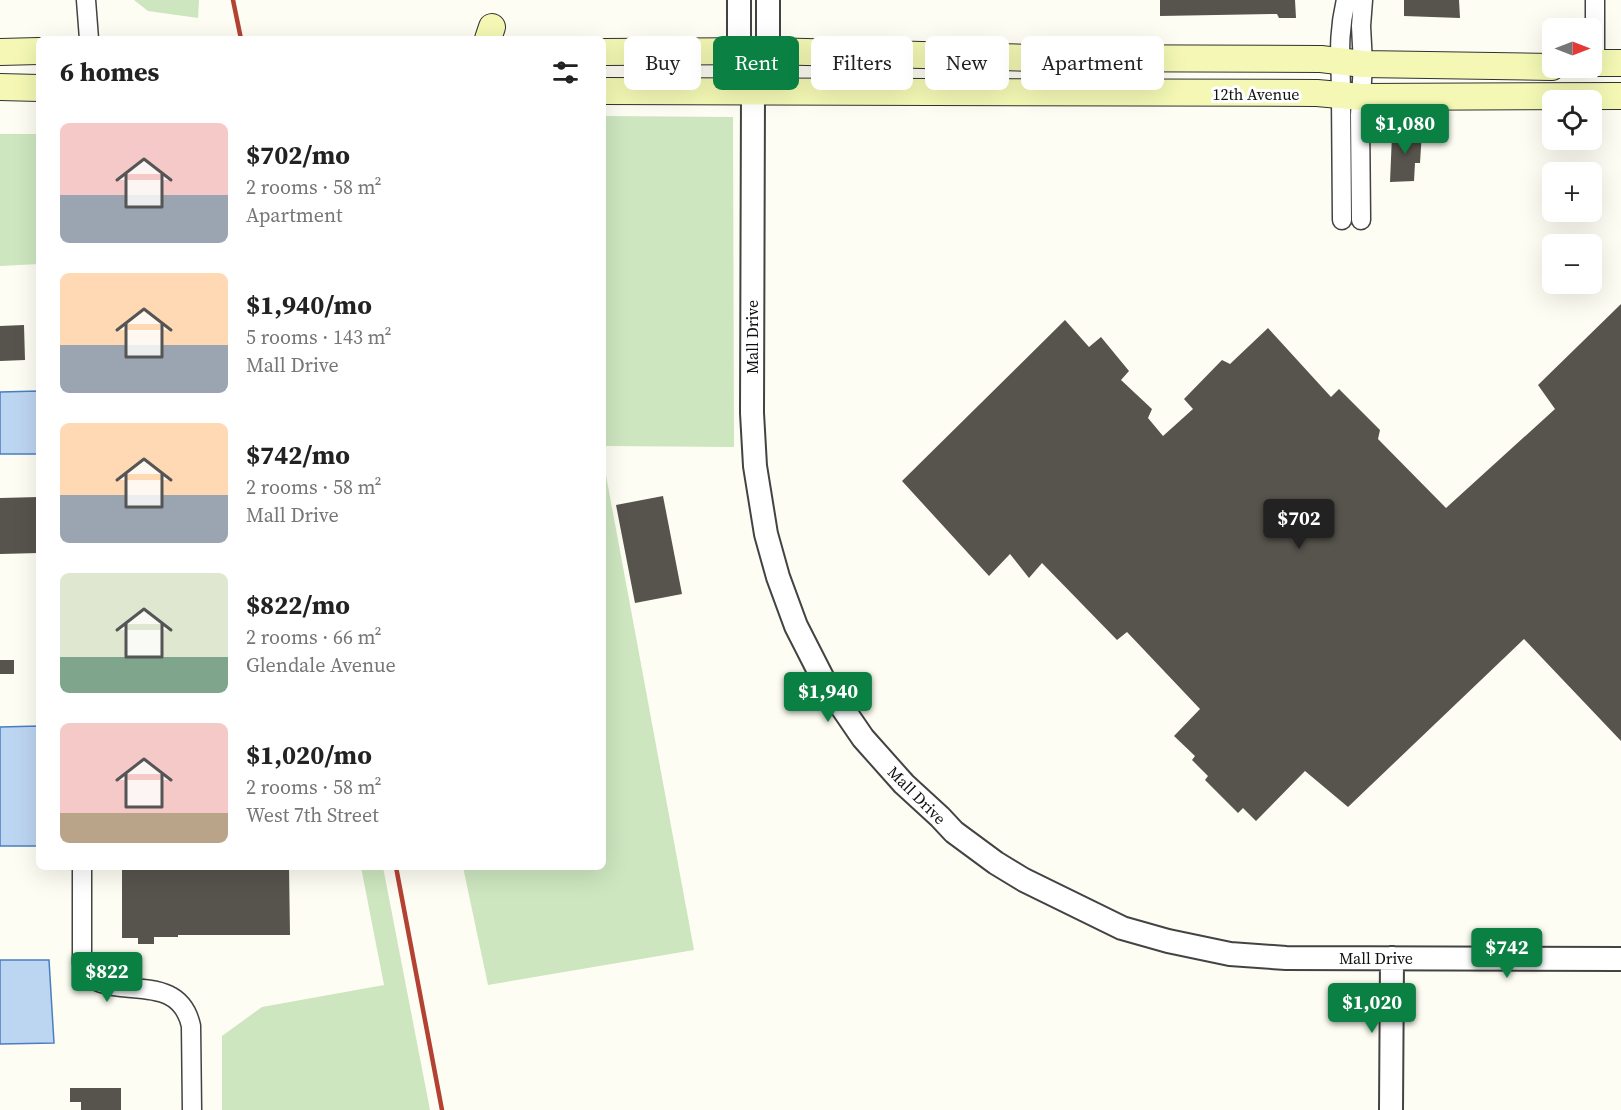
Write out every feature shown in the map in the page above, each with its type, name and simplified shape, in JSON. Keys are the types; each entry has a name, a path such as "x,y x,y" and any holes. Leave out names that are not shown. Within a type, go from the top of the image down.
{"main road":[{"path":"0,51 36,51"},
{"path":"606,52 713,51"},
{"path":"799,52 1542,67"},
{"path":"1602,63 1621,63"},
{"path":"0,87 36,88"},
{"name":"12th Avenue","path":"606,92 1317,93 1351,96 1621,96"}],"street":[{"path":"86,0 89,36"},
{"name":"Mall Drive","path":"739,0 739,36"},
{"path":"768,0 768,36"},
{"path":"1346,0 1340,32 1351,62 1351,96 1361,220"},
{"path":"1342,220 1351,96 1351,62 1360,26 1363,0"},
{"path":"1594,18 1595,0"},
{"name":"Mall Drive","path":"753,92 752,412 760,504 778,577 796,626 824,681 863,738 904,784 954,832 996,863 1059,898 1122,928 1168,941 1230,954 1286,958 1621,959"},
{"path":"82,870 82,962 85,972 98,983 165,992 183,1005 191,1026 192,1110"},
{"path":"1391,1110 1392,958"}],"green space":[{"path":"134,0 199,0 198,18 148,11"},
{"path":"606,116 733,117 734,447 606,446"},
{"path":"0,134 36,134 36,264 0,266"},
{"path":"606,475 694,950 488,985 464,870 606,870"},
{"path":"362,870 384,870 430,1110 222,1110 222,1036 262,1007 384,985"}],"water":[{"path":"36,391 36,454 0,454 0,392"},
{"path":"36,726 36,846 0,846 0,727"},
{"path":"0,960 49,960 54,1043 0,1044"}],"building":[{"path":"1160,0 1295,0 1296,18 1279,18 1277,14 1160,16"},
{"path":"1404,0 1459,0 1460,18 1404,16"},
{"path":"1398,131 1422,131 1420,163 1415,163 1414,181 1390,182 1392,135"},
{"path":"1621,304 1621,741 1524,639 1348,807 1305,771 1256,821 1243,808 1238,813 1205,780 1208,776 1192,760 1195,756 1174,736 1200,709 1127,632 1117,640 1042,563 1029,578 1010,554 989,576 902,481 1065,320 1089,347 1101,337 1129,371 1121,380 1152,409 1148,418 1163,436 1193,409 1184,399 1222,360 1230,364 1268,328 1331,397 1339,389 1380,430 1378,439 1446,508 1555,409 1538,385"},
{"path":"24,325 25,360 0,361 0,326"},
{"path":"663,496 682,594 635,603 616,505"},
{"path":"36,497 36,553 0,554 0,498"},
{"path":"0,660 14,660 14,674 0,674"},
{"path":"122,870 289,870 290,935 178,935 178,937 154,937 154,944 138,944 138,938 122,938"},
{"path":"70,1088 121,1088 121,1110 81,1110 81,1102 70,1102"}],"railway":[{"path":"233,0 240,36"},
{"path":"397,870 442,1110"}]}
